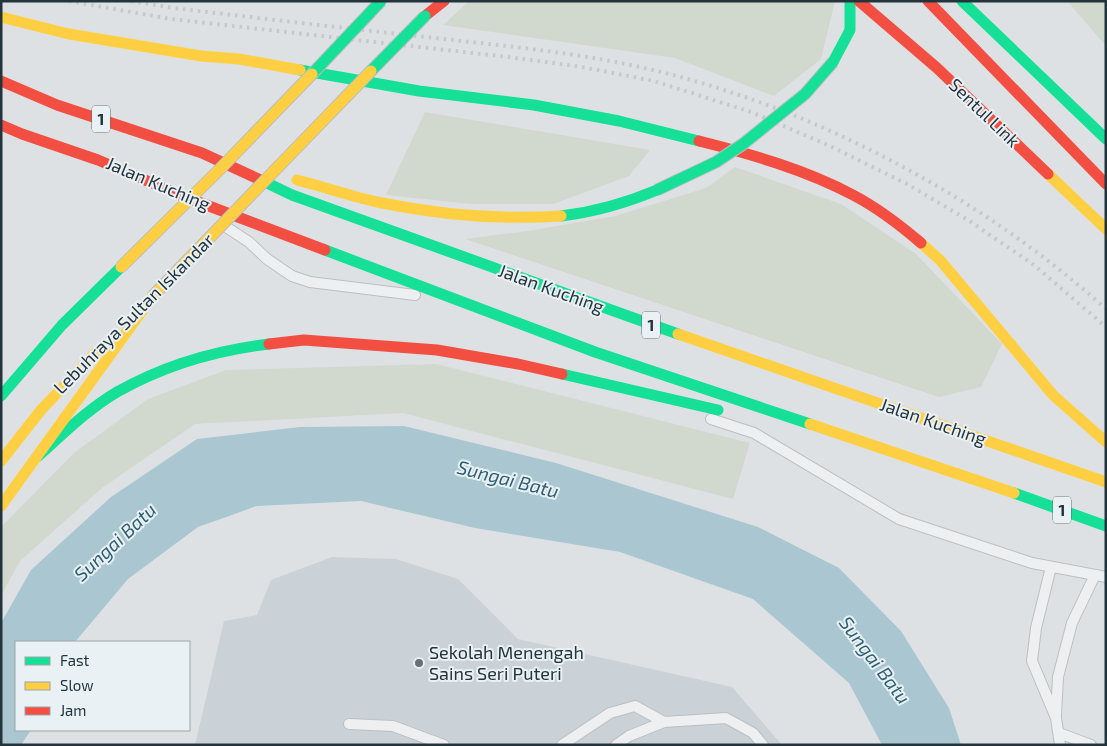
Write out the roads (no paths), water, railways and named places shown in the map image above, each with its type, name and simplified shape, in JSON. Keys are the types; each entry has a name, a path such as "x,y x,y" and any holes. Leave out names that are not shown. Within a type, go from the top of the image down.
{"main road":[{"path":"1,396 62,325 257,132 381,1"},
{"name":"Lebuhraya Sultan Iskandar","path":"1,460 41,410 76,372 152,297 440,1"},
{"path":"425,16 444,1"},
{"path":"202,154 381,202 442,212 495,217 541,217 582,212 621,204 657,190 716,162 769,125 805,94 833,62 850,30 850,1"},
{"name":"Sentul Link","path":"859,1 937,68 1106,228"},
{"name":"Sentul Link","path":"928,1 1106,184"},
{"path":"962,1 1106,139"},
{"path":"1,17 69,34 182,53 239,60 419,91 534,105 619,121 704,142 781,165 816,178 854,195 899,224 940,260 1053,395 1106,442"},
{"name":"Jalan Kuching","path":"1,81 57,105 172,142 292,195 591,304 1106,482"},
{"name":"Jalan Kuching","path":"1,125 98,160 180,195 595,352 1018,494 1106,526"},
{"path":"1,506 152,297"},
{"path":"37,457 77,422 116,393 150,376 198,359 246,347 304,340 437,350 518,364 591,382 735,412 785,416"}],"lane":[{"path":"180,195 248,242 267,259 292,276 310,282 460,301"},
{"path":"591,382 754,433 899,519 1032,563 1106,577"},
{"path":"1051,567 1036,628 1032,661 1056,718 1060,745"},
{"path":"1056,718 1058,678 1072,623 1095,575"},
{"path":"562,745 610,713 635,706 664,722"},
{"path":"616,745 629,736 664,722 726,718 753,733 763,745"},
{"path":"349,724 393,726 444,745"},
{"path":"1059,733 1091,745"}],"water":[{"name":"Sungai Batu","path":"404,426 556,463 758,527 839,568 901,631 949,708 961,745 882,745 849,683 753,599 620,552 475,528 361,501 257,506 198,527 128,579 76,641 15,641 15,731 30,731 21,745 1,745 1,623 31,570 111,497 197,439 300,427"}],"railway":[{"path":"69,1 171,19 582,67 654,81 751,112 830,146 907,184 968,220 1034,265 1106,327"},
{"path":"131,1 174,8 578,56 631,65 717,88 778,109 837,134 896,163 952,195 1007,230 1106,309"}],"place":[{"name":"Sekolah Menengah Sains Seri Puteri","path":"419,663"}]}
